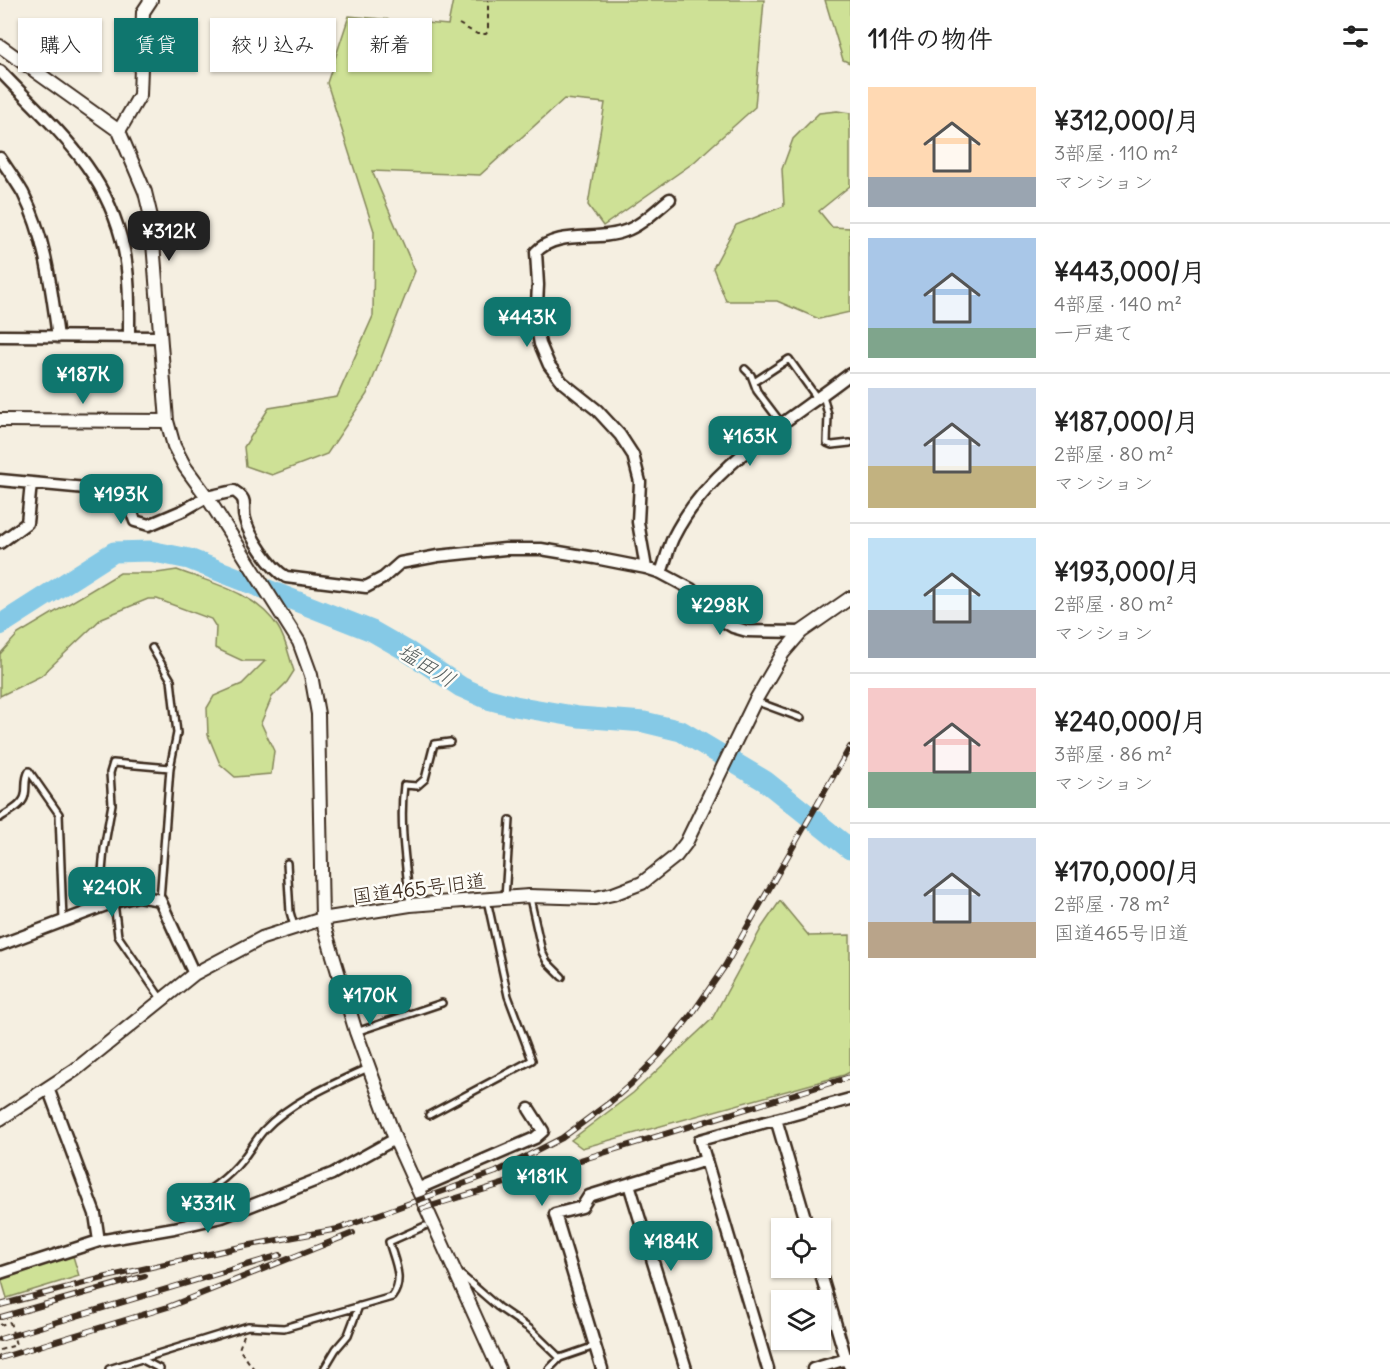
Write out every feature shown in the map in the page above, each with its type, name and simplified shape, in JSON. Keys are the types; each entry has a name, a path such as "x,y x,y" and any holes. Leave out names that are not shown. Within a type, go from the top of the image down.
{"street":[{"path":"119,132 140,94 143,12 150,0"},
{"path":"0,46 119,132 145,192 151,217 166,421 174,446 185,467 240,547 299,642 311,675 318,714 322,919 356,1032 395,1139 499,1369"},
{"path":"0,71 82,156 108,201 124,250 128,285 129,337"},
{"path":"0,158 22,192 37,225 48,261 58,337"},
{"path":"646,568 638,522 640,482 633,455 620,435 597,410 562,382 549,365 540,344 536,323 538,285 536,252 543,245 560,239 625,232 670,199"},
{"path":"0,336 159,337"},
{"path":"661,573 672,540 687,513 724,469 850,374"},
{"path":"0,420 166,421"},
{"path":"0,480 118,491 127,498 135,521 148,525 184,510 207,497 234,491 242,496 245,503 244,517 248,528 278,573 286,577 366,587 382,578 399,563 438,556 505,549 541,549 646,568 661,573 691,588 723,621 733,627 747,631 801,632"},
{"path":"0,543 27,523 31,483"},
{"name":"国道465号旧道","path":"0,1119 75,1070 194,974 262,938 322,919 410,906 529,896 595,898 628,890 642,883 676,856 686,843 755,701 783,653 801,632 850,598"},
{"path":"0,945 99,906 138,896 160,900 194,974"},
{"path":"48,1088 95,1214 99,1241"},
{"path":"768,1369 700,1140 850,1099"},
{"path":"417,1190 535,1138 543,1131 529,1108"},
{"path":"776,1119 805,1218"},
{"path":"0,1273 99,1241 222,1216 332,1174 395,1139"},
{"path":"602,1369 555,1214 582,1207 589,1196 706,1160"},
{"path":"629,1184 686,1369"},
{"path":"813,1369 849,1361 822,1278"}],"lane":[{"path":"754,382 789,358 821,397 828,415 827,442 832,445 850,443"},
{"path":"745,369 757,391 782,424"},
{"path":"152,648 171,680 177,733 170,768 160,900"},
{"path":"755,701 801,718"},
{"path":"410,906 403,841 404,785 417,786 425,779 434,744 450,742"},
{"path":"99,906 104,849 112,804 110,773 113,763 170,768"},
{"path":"0,818 23,802 26,795 25,778 29,771 59,814 63,920"},
{"path":"505,898 510,820"},
{"path":"287,863 290,912 295,928"},
{"path":"529,896 542,952 562,977"},
{"path":"429,1115 532,1060 508,996 487,899"},
{"path":"114,902 118,936 162,1000"},
{"path":"356,1032 442,1003"},
{"path":"191,1224 188,1203 213,1188 240,1162 265,1129 325,1088 368,1068"},
{"path":"213,1188 222,1216"},
{"path":"108,1369 248,1326 284,1328 392,1297 398,1289 399,1276 389,1242 425,1226"},
{"path":"454,1269 498,1307 530,1329 560,1358"},
{"path":"324,1369 348,1335 359,1306"},
{"path":"549,1369 560,1358 595,1346"},
{"path":"142,1360 160,1369"}],"path":[{"path":"459,24 477,34 486,34 488,31 488,0"},
{"path":"0,1325 10,1322 16,1345 0,1350"},
{"path":"248,1326 239,1349 254,1369"}],"green space":[{"path":"453,0 764,0 755,107 693,163 603,226 588,205 605,103 564,99 480,175 372,171 415,271 367,394 327,454 272,475 246,466 244,447 269,408 337,397 373,316 374,231 327,83 331,72 336,72 336,56 348,19 348,72 432,72 432,24 448,25"},
{"path":"825,0 850,0 850,63 843,60"},
{"path":"349,16 371,18 348,18"},
{"path":"837,111 850,113 850,186 819,211 832,227 850,228 850,312 819,319 777,301 726,301 713,268 736,225 784,206 782,169 793,139 819,113"},
{"path":"177,570 246,597 269,615 281,632 294,671 272,697 261,723 274,751 271,774 235,777 220,764 208,735 207,708 214,696 242,684 265,661 243,661 215,648 216,627 211,619 157,599 148,599 102,618 41,676 0,696 0,654 18,634 120,573 157,573"},
{"path":"780,901 809,936 850,935 850,1072 582,1148 571,1140 633,1093 712,1019 762,927"},
{"path":"73,1256 79,1276 7,1298 1,1278"}],"waterway":[{"name":"塩田川","path":"0,625 114,552 150,551 189,559 372,631 461,687 488,699 579,717 644,722 681,731 765,781 850,849"}],"railway":[{"path":"0,1305 107,1277 245,1246 338,1229 496,1172 562,1138 631,1084 659,1055 692,1014 725,966 850,747"},
{"path":"421,1209 850,1077"},
{"path":"0,1358 168,1307 353,1233"},
{"path":"0,1339 280,1255"},
{"path":"1,1317 145,1276"}]}
